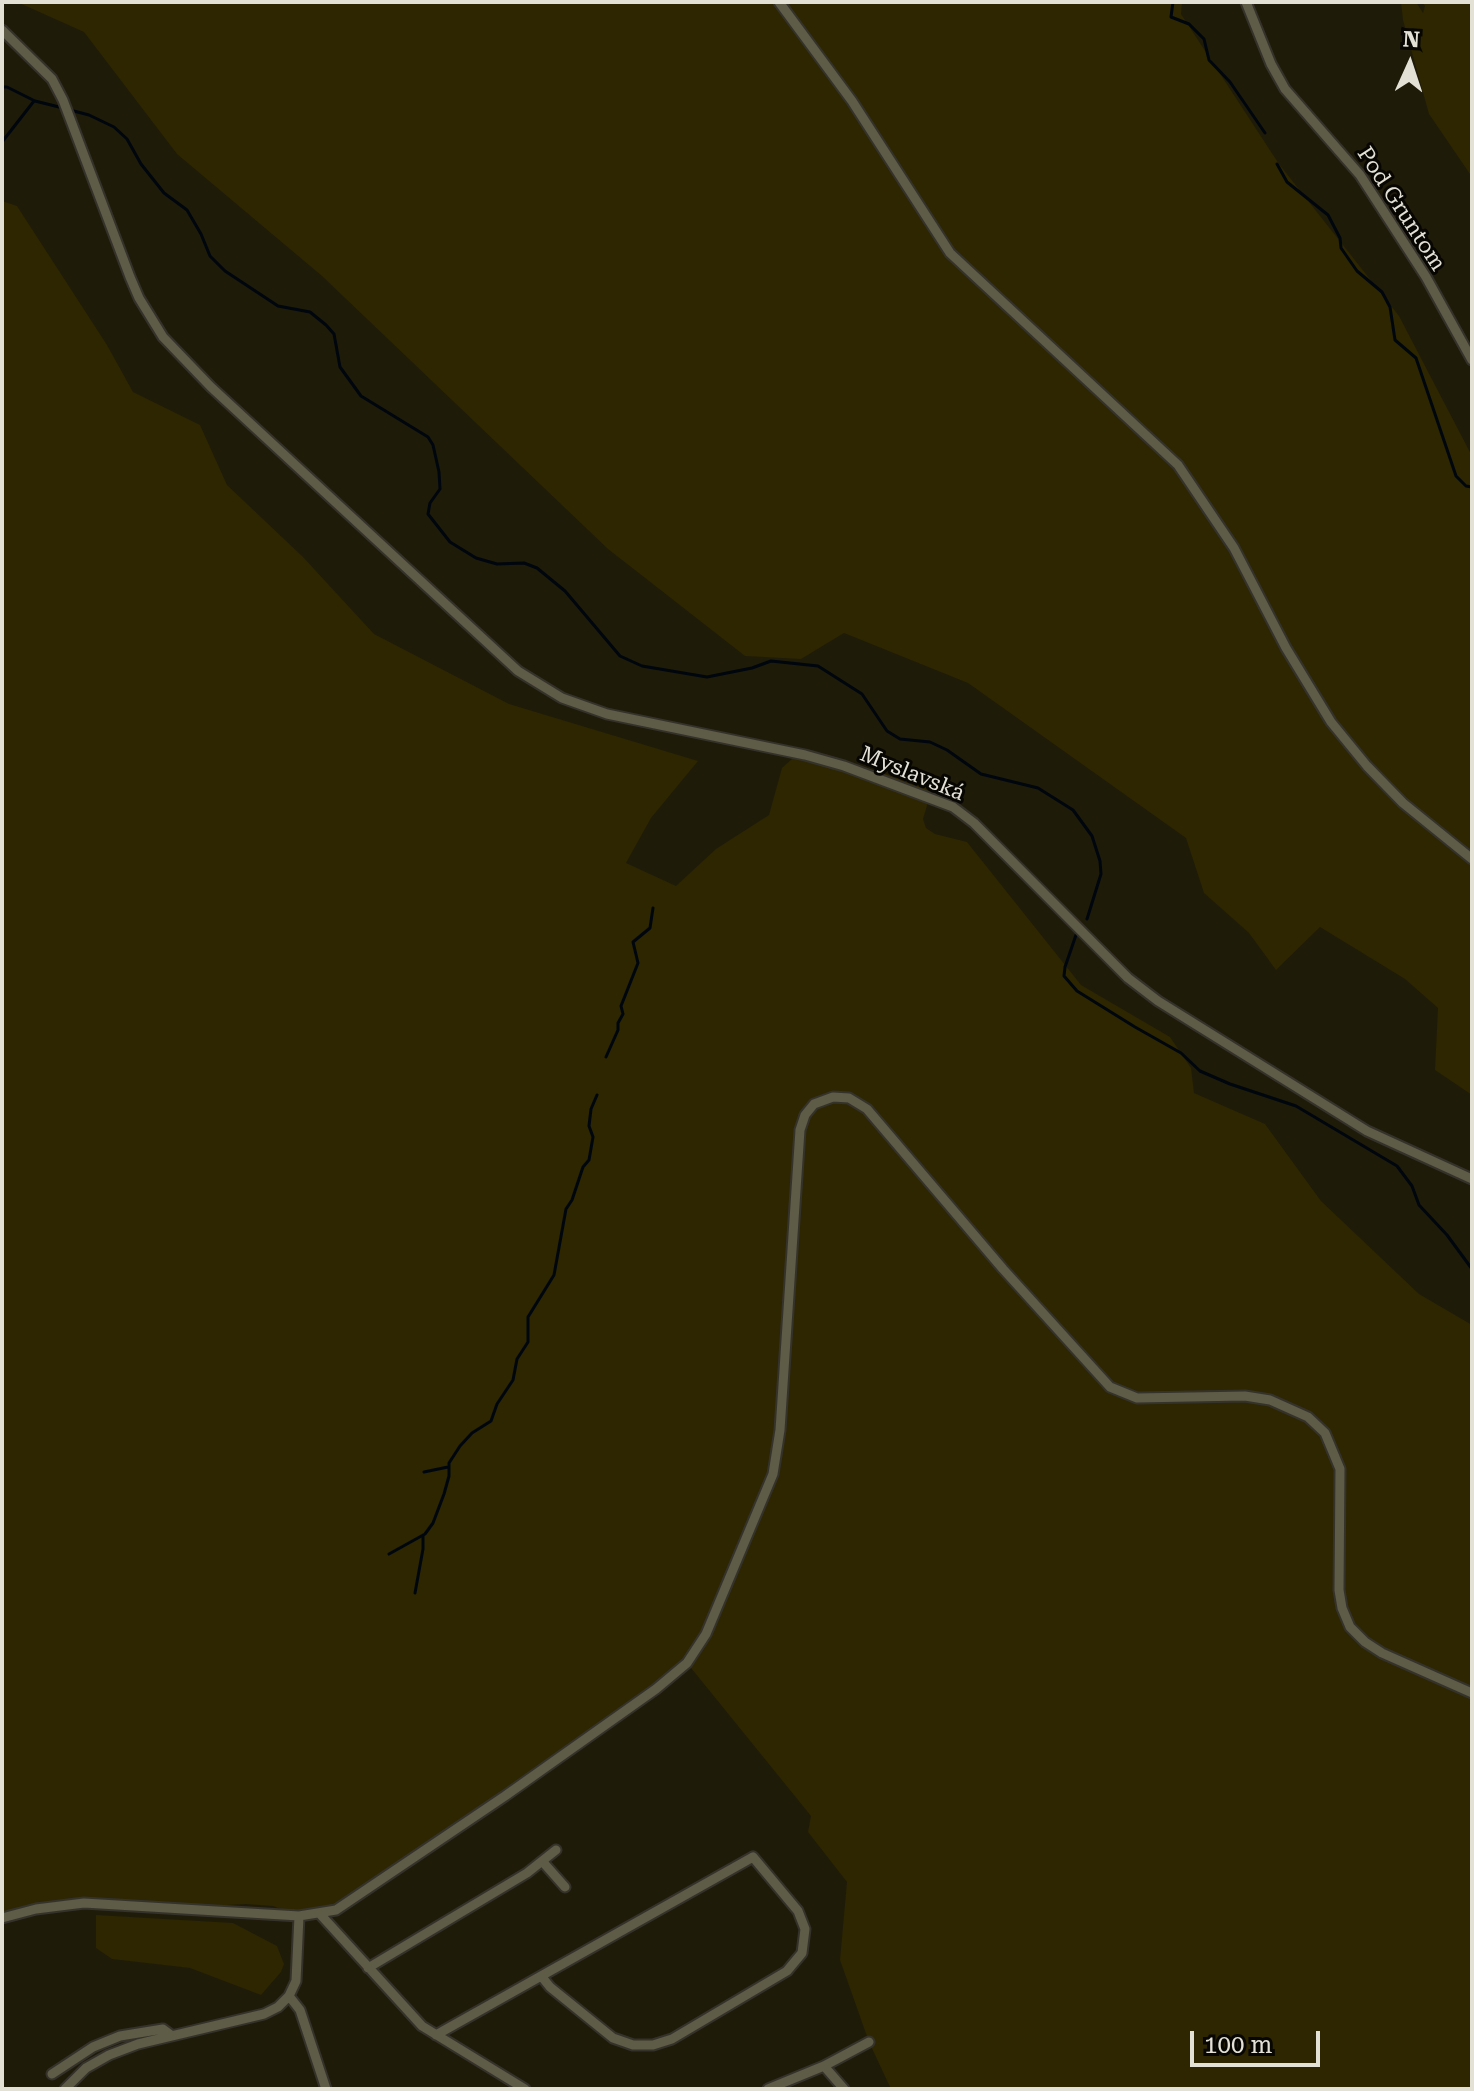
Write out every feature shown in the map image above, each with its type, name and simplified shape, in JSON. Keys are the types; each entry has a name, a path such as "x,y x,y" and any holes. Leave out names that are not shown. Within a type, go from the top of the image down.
{"street":[{"path":"779,2 852,101 950,253 1178,465 1234,548 1286,648 1331,722 1403,803 1472,859"},
{"name":"Pod Gruntom","path":"1246,2 1271,64 1285,89 1360,175 1426,277 1472,360"},
{"name":"Myslavská","path":"2,30 52,79 63,100 130,277 152,321 196,373 518,671 562,698 627,720 831,762 953,807 974,823 1128,978 1158,1001 1367,1131 1472,1179"},
{"path":"2,1918 36,1909 84,1903 299,1916 336,1910 656,1689 695,1654 773,1474 780,1430 800,1130 805,1115 814,1104 833,1097 849,1098 867,1109 1003,1269 1110,1387 1137,1398 1245,1396 1270,1400 1290,1407 1317,1425 1325,1433 1340,1469 1339,1590 1350,1627 1382,1653 1472,1693"},
{"path":"368,1968 527,1873 556,1850"},
{"path":"436,2035 753,1857 798,1911 805,1929 802,1953 787,1971 672,2039 653,2045 633,2045 613,2038 542,1977"},
{"path":"542,1861 565,1887"},
{"path":"320,1914 422,2026 525,2089"},
{"path":"65,2089 86,2068 109,2055 171,2035 264,2014 278,2007 289,1996 297,1975 299,1916"},
{"path":"289,1996 300,2010 326,2089"},
{"path":"52,2074 93,2047 120,2036 163,2029 171,2035"},
{"path":"768,2089 824,2066 869,2042"},
{"path":"824,2066 844,2089"}],"shaded area":[{"path":"17,2 1182,2 1181,14 1279,164 1399,316 1472,456 1472,1095 1435,1070 1438,1008 1405,979 1320,927 1276,970 1249,933 1204,893 1186,838 968,683 844,633 801,659 745,656 608,549 322,276 177,154 84,32"},
{"path":"1401,2 1416,2 1423,13 1425,6 1422,2 1472,2 1472,177 1429,114 1403,20"},
{"path":"2,201 17,206 107,345 133,392 200,425 227,485 303,557 374,634 509,704 698,761 651,818 626,863 676,886 716,849 769,815 782,768 803,749 932,789 923,819 926,828 935,834 967,842 1081,985 1170,1037 1191,1068 1194,1093 1265,1124 1321,1201 1419,1294 1472,1325 1472,2089 891,2089 869,2042 840,1960 847,1882 808,1832 811,1816 687,1663 336,1910 299,1916 273,1906 246,1904 171,1908 111,1904 2,1918"},
{"path":"96,1915 233,1923 277,1946 284,1964 261,1995 190,1968 112,1959 96,1948"}],"waterway":[{"path":"1173,2 1171,17 1189,24 1204,39 1209,60 1230,82 1265,133"},
{"path":"2,87 35,101 63,108"},
{"path":"2,142 34,101"},
{"path":"70,110 114,127 127,139 141,164 164,193 187,210 210,256 225,271 278,306 310,312 326,325 334,334 340,367 361,396 428,437 433,445 440,489 430,503 428,514 450,542 476,558 497,564 524,563 537,568 565,591 620,656 642,666 707,677 771,661 818,666 862,694 887,731 900,739 930,742 981,774 1038,788 1073,810 1092,836 1101,874 1087,919"},
{"path":"1277,164 1287,182 1328,215 1340,238 1341,248 1357,271 1382,292 1390,307 1395,340 1416,358 1456,476 1466,486 1472,487"},
{"path":"606,1057 618,1030 623,1014 621,1006 638,963 633,942 650,928 653,908"},
{"path":"1076,935 1064,976 1077,991 1181,1053 1200,1071 1296,1106 1397,1166 1412,1186 1419,1205 1447,1235 1472,1269"},
{"path":"389,1554 425,1534 433,1523 449,1476 449,1463 472,1433 491,1421 497,1404 513,1380 517,1359 528,1342 528,1317 554,1275 566,1209 583,1167 589,1160 593,1137 589,1126 591,1109 597,1095"},
{"path":"424,1472 448,1467"},
{"path":"415,1593 423,1535"}]}
